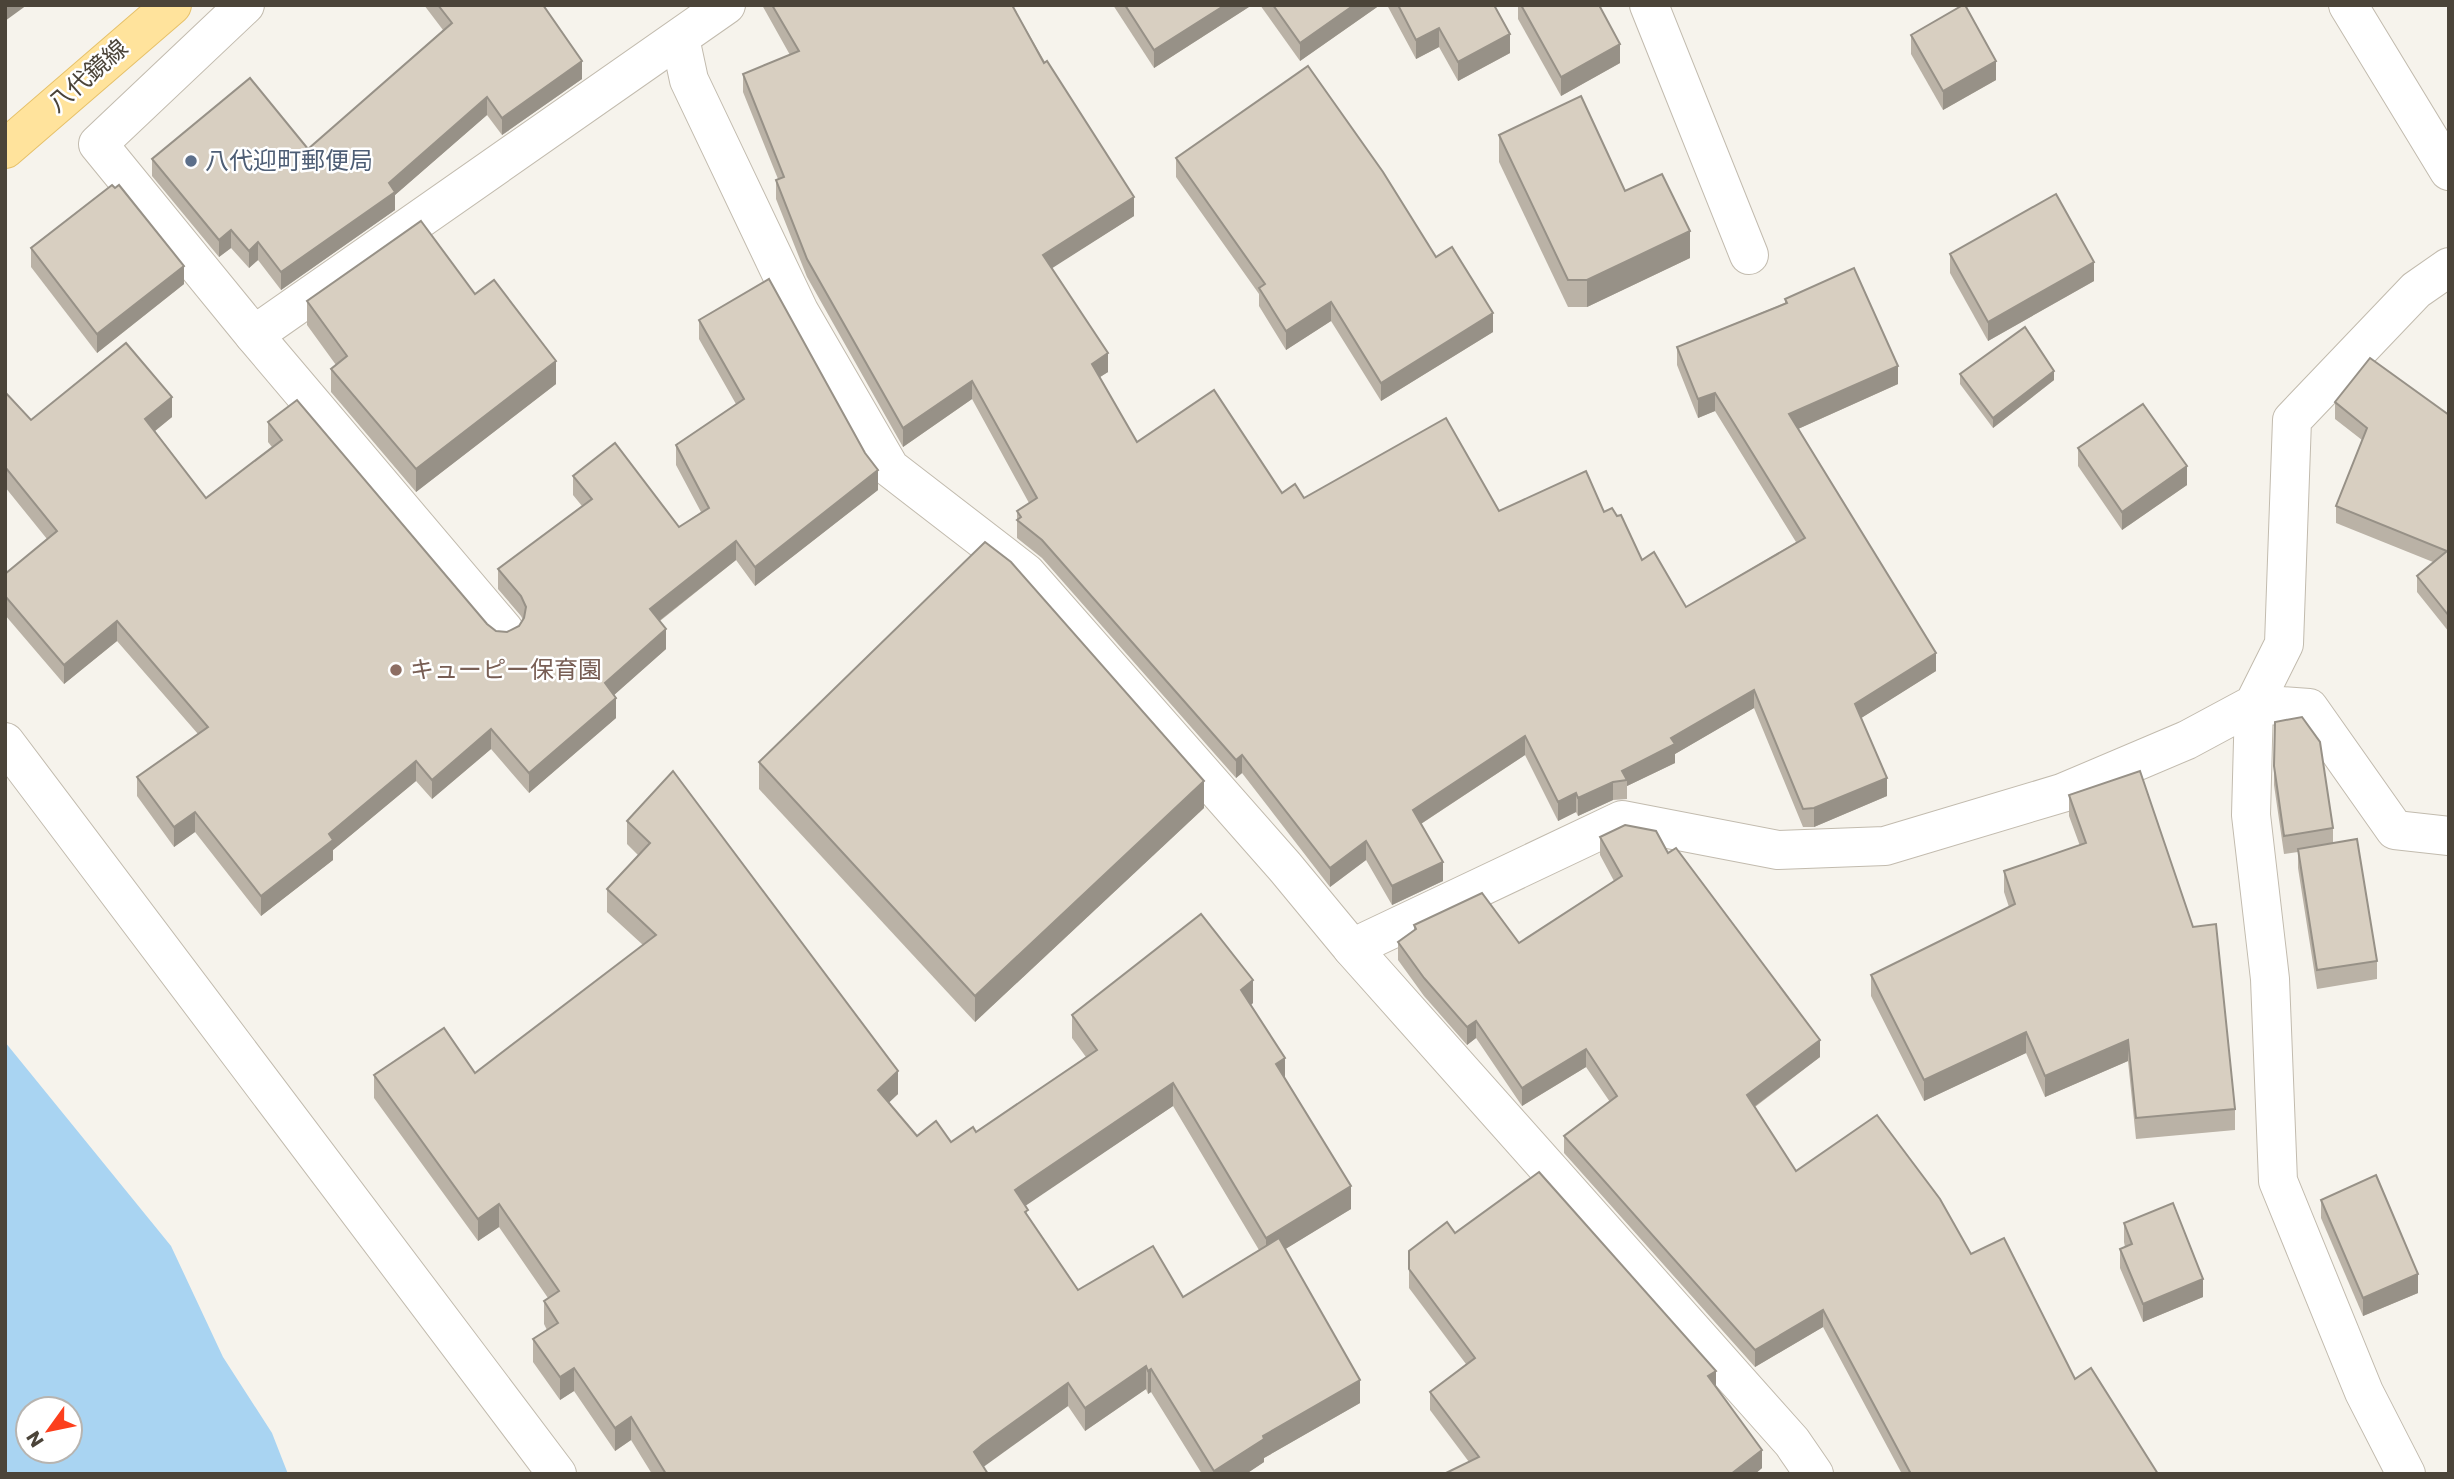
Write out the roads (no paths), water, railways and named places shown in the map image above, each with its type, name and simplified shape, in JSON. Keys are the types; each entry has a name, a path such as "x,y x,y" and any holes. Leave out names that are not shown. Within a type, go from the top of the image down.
{"main road":[{"name":"八代鏡線","path":"5,149 172,5"}],"street":[{"path":"245,5 98,144 254,335 504,630"},
{"path":"254,335 726,5"},
{"path":"1649,5 1749,255"},
{"path":"2348,5 2449,172"},
{"path":"680,38 689,80 799,311 890,468 1026,573 1285,867 1352,948 1792,1442 1814,1474"},
{"path":"2406,1474 2364,1392 2278,1181 2270,979 2251,815 2254,704 2284,644 2292,420 2416,290 2449,267"},
{"path":"1352,948 1622,820 1778,850 1885,846 2062,793 2188,740 2254,704 2309,708 2395,830 2449,836"},
{"path":"5,742 557,1474"}],"water":[{"path":"5,1042 171,1246 223,1357 272,1433 288,1474 5,1474"}],"place":[{"name":"八代迎町郵便局","path":"191,161"},
{"name":"キューピー保育園","path":"396,670"}]}
